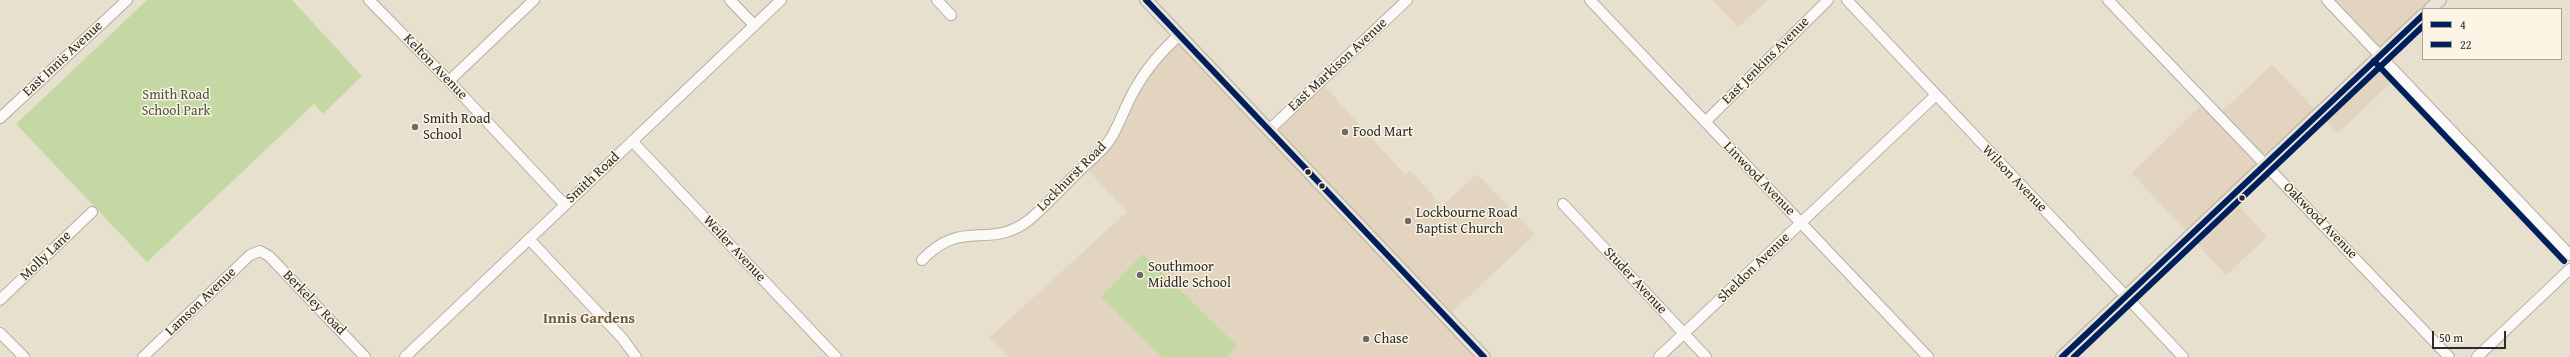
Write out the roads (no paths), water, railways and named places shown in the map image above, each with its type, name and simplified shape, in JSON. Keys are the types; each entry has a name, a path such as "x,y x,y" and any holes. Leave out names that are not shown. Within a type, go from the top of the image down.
{"main road":[{"path":"1146,0 1270,129 1484,357"},
{"path":"2431,8 2440,0"},
{"path":"2062,357 2422,16"}],"street":[{"name":"East Innis Avenue","path":"0,118 127,0"},
{"name":"Kelton Avenue","path":"370,0 449,81 564,205"},
{"path":"449,81 534,0"},
{"path":"730,0 754,25"},
{"name":"Smith Road","path":"406,357 417,353 564,205 781,0"},
{"path":"937,0 951,15"},
{"name":"East Markison Avenue","path":"1270,129 1407,0"},
{"name":"Linwood Avenue","path":"1590,0 1928,357"},
{"name":"East Jenkins Avenue","path":"1705,122 1828,0"},
{"name":"Wilson Avenue","path":"1847,0 1935,96 2183,357"},
{"name":"Oakwood Avenue","path":"2108,0 2449,357"},
{"path":"2327,0 2570,255"},
{"name":"Lockhurst Road","path":"922,260 932,249 949,239 967,235 1004,234 1029,220 1102,150 1118,124 1137,85 1153,61 1179,35"},
{"name":"Sheldon Avenue","path":"1659,357 1935,96"},
{"name":"Weiler Avenue","path":"632,141 836,357"},
{"name":"Studer Avenue","path":"1563,204 1706,357"},
{"name":"Molly Lane","path":"0,300 92,212"},
{"path":"529,239 622,338 636,357"},
{"name":"Lamson Avenue","path":"143,357 250,255 260,251"},
{"name":"Berkeley Road","path":"260,251 269,256 365,357"},
{"path":"2477,357 2570,269"},
{"path":"0,333 24,357"}],"place":[{"name":"Smith Road School","path":"415,127"},
{"name":"Food Mart","path":"1345,132"},
{"name":"Lockbourne Road Baptist Church","path":"1408,221"},
{"name":"Southmoor Middle School","path":"1140,275"},
{"name":"Chase","path":"1366,339"}],"district":[{"name":"Innis Gardens","path":"589,319"}],"park label":[{"name":"Smith Road School Park","path":"176,104"}]}
